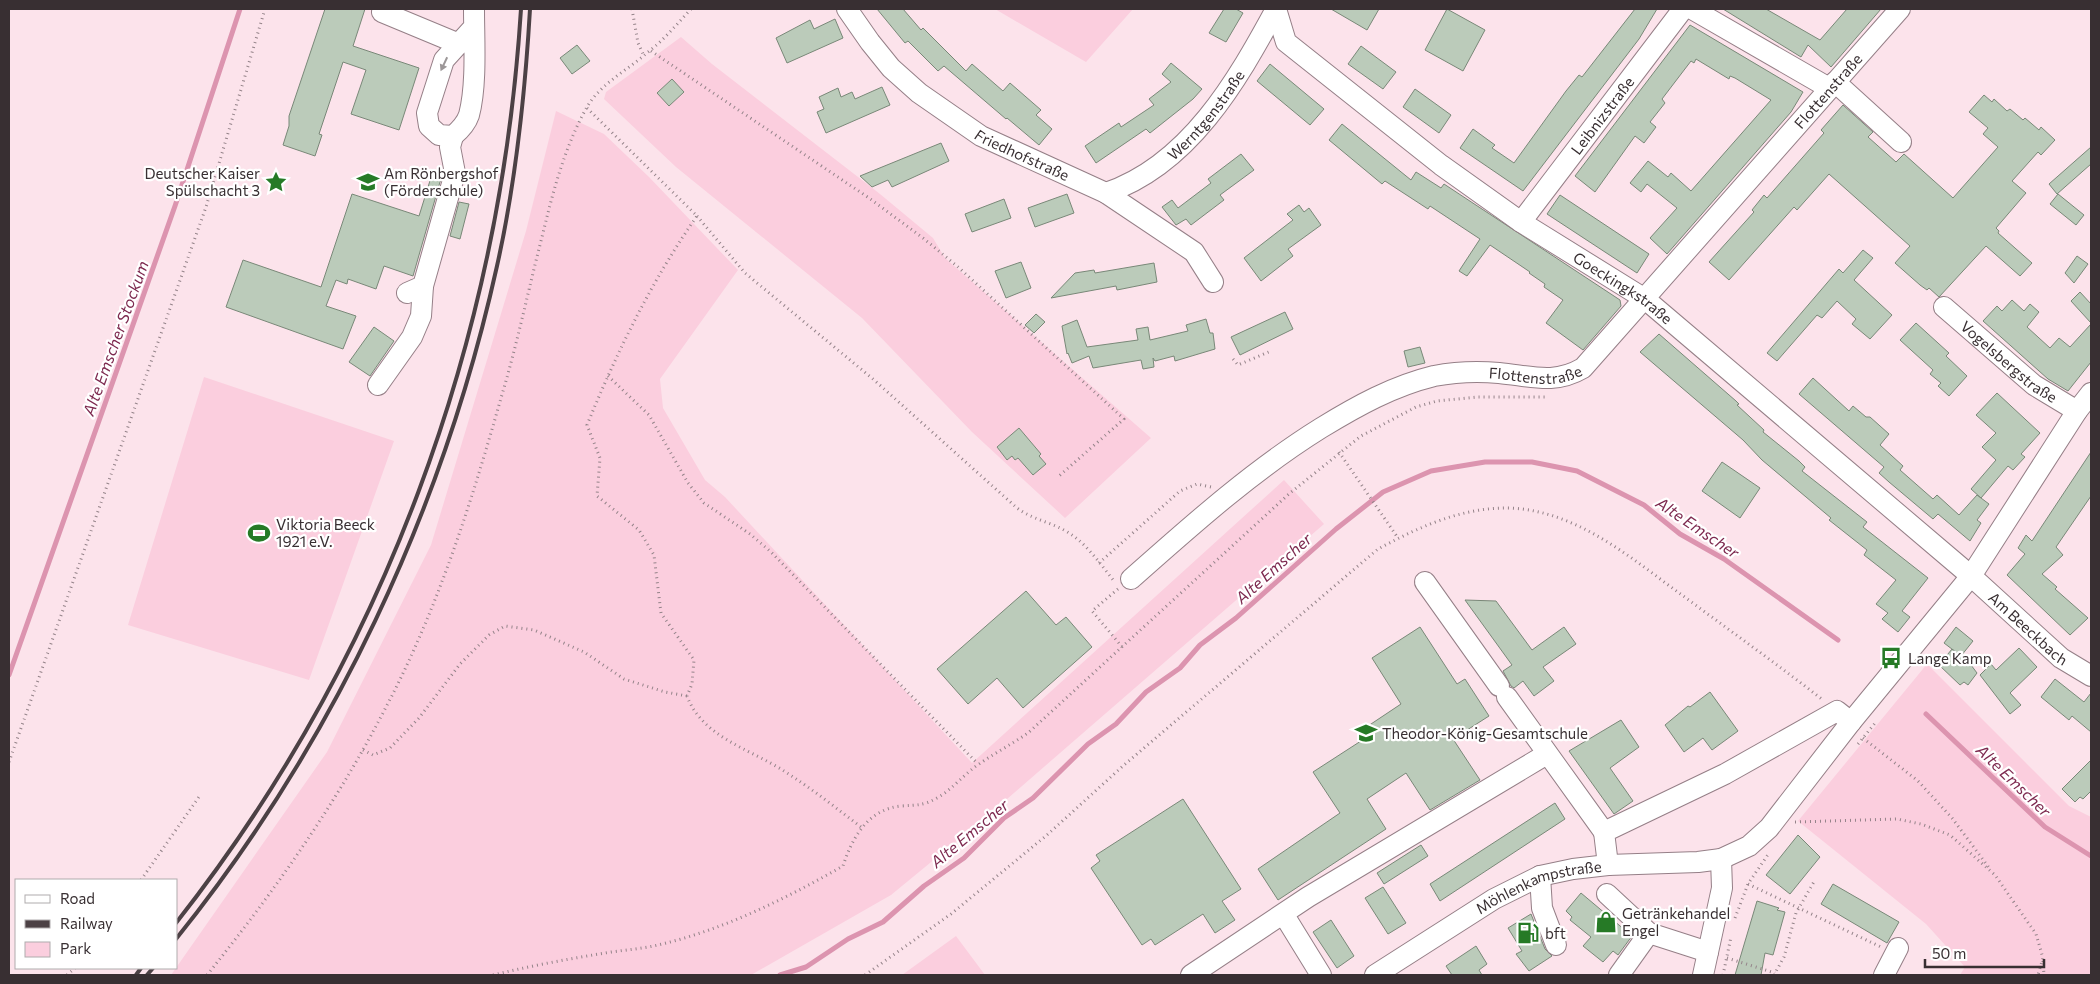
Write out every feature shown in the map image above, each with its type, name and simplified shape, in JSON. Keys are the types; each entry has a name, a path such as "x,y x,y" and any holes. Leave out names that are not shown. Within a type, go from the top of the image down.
{"street":[{"name":"Friedhofstraße","path":"847,9 891,68 934,104 981,136 1106,193 1194,252 1213,282"},
{"name":"Werntgenstraße","path":"1106,193 1128,185 1153,169 1176,150 1200,126 1226,93 1253,52 1276,9"},
{"name":"Goeckingkstraße","path":"1276,9 1286,42 1441,165 1521,222 1645,299 1971,576"},
{"name":"Leibnizstraße","path":"1521,222 1683,9"},
{"path":"1692,9 1832,85 1901,142"},
{"name":"Flottenstraße","path":"1131,579 1224,497 1269,462 1360,405 1412,382 1456,373 1499,373 1543,379 1558,379 1574,374 1594,358 1900,9"},
{"path":"382,12 459,44"},
{"path":"453,136 439,135 429,126 426,113 444,60 459,44 474,18"},
{"path":"378,385 412,337 421,316 415,290 455,173 450,147 453,136 463,128 469,115 473,71 474,18"},
{"name":"Vogelsbergstraße","path":"1944,307 2034,385 2077,411"},
{"path":"1703,975 1722,888 1720,859 1749,846 1769,828 1844,716 1971,576 2077,411 2091,394"},
{"name":"Am Beeckbach","path":"1971,576 2061,658 2091,676"},
{"path":"1425,582 1604,832 1608,865"},
{"path":"1604,832 1844,716"},
{"path":"1191,975 1284,915 1308,897 1547,754"},
{"name":"Möhlenkampstraße","path":"1375,975 1494,899 1540,876 1572,869 1608,865 1672,865 1720,859"},
{"path":"1540,876 1542,908 1556,945"},
{"name":"Möhlenkampstraße","path":"1607,894 1649,933 1708,952"},
{"path":"1284,915 1321,975"},
{"path":"1619,975 1649,933"},
{"path":"1884,975 1896,951"}],"path":[{"path":"9,762 206,207 265,9"},
{"path":"632,9 638,43 644,56"},
{"path":"207,975 298,856 363,750 413,650 458,535 502,397 560,165 587,108 597,92 650,51 691,9"},
{"path":"650,51 861,193 923,238 957,266 1124,419 1058,476"},
{"path":"587,108 697,216 745,273 895,398 1017,508 1037,520 1069,533 1099,563 1120,587 1092,611 1123,648"},
{"path":"697,216 674,248 641,307 587,425 600,458 597,496 639,530 654,555 661,613 694,660 692,684 687,696 692,710 712,731 784,771 861,827"},
{"path":"1233,359 1238,365 1245,364 1271,351"},
{"path":"608,376 649,415 688,483 704,503 750,534 771,552 978,764"},
{"path":"493,975 522,968 657,946 750,914 843,866 850,844 861,827 882,810 900,806 920,806 939,797 978,764 1028,733 1123,648 1226,551 1339,452 1390,419 1416,407 1437,401 1478,397 1540,398 1551,396"},
{"path":"1339,452 1398,538"},
{"path":"1099,563 1185,487 1203,484 1214,489 1224,497"},
{"path":"865,975 951,914 1047,835 1124,765 1326,591 1378,549 1421,526 1467,512 1511,508 1556,516 1601,537 1760,652 1844,716 1863,738 1918,781 1952,818 2036,934 2043,958 2044,975"},
{"path":"363,750 373,755 390,748 418,718 460,664 489,635 505,626 534,630 584,652 624,678 664,692 687,696"},
{"path":"1853,751 1881,716"},
{"path":"142,879 201,794"},
{"path":"1800,815 1794,823 1897,819 1921,824 1950,835 1995,875"},
{"path":"1734,925 1748,884 1771,851"},
{"path":"1727,958 1775,974 1784,957 1799,908 1815,880"},
{"path":"1748,884 1896,951"},
{"path":"1723,975 1732,933"},
{"path":"2038,975 2043,958"}],"green space":[{"path":"995,9 1133,9 1086,62"},
{"path":"681,37 712,64 880,194 933,238 945,258 1151,438 1065,518 972,432 862,318 676,167 604,99 606,92"},
{"path":"556,111 604,134 649,177 738,270 660,379 663,408 705,480 725,497 972,763 1284,480 1324,524 992,812 891,895 751,975 171,975 175,969 178,969 178,965 327,752 431,545 526,231"},
{"name":"Viktoria Beeck 1921 e.V.","path":"204,377 394,441 309,680 128,625"},
{"path":"1927,664 2069,806 2091,817 2091,975 1960,975 1965,967 1926,924 1798,821"},
{"path":"956,936 985,975 902,975"}],"building":[{"path":"325,9 365,9 353,46 419,68 399,130 351,114 366,70 343,62 319,134 322,135 315,156 283,145 289,126 289,116"},
{"path":"877,9 903,9 921,30 923,28 966,71 972,64 1003,91 1010,83 1041,110 1036,115 1052,129 1039,145 944,66 938,71 908,41 905,43"},
{"path":"1224,9 1236,9 1243,13 1226,42 1209,33"},
{"path":"1331,9 1379,9 1367,30"},
{"path":"1447,9 1485,30 1463,71 1425,50"},
{"path":"1635,9 1657,9 1639,39 1523,191 1460,148 1473,129 1495,145 1492,148 1514,163 1566,91 1579,75 1582,77"},
{"path":"1723,9 1766,9 1820,40 1847,9 1881,9 1831,67 1808,45 1801,57"},
{"path":"835,19 843,38 787,63 776,38 810,20 814,29"},
{"path":"1690,25 1803,92 1791,112 1667,254 1650,238 1677,208 1647,184 1641,192 1630,183 1648,161 1668,177 1671,173 1691,191 1771,100 1735,78 1730,76 1729,79 1696,59 1694,63 1691,61 1662,99 1665,103 1650,122 1656,127 1644,143 1635,136 1595,192 1575,176"},
{"path":"577,45 590,61 572,74 560,58"},
{"path":"1361,46 1396,72 1383,89 1348,64"},
{"path":"1171,63 1202,89 1193,99 1150,133 1146,129 1096,163 1085,146 1119,123 1121,127 1154,105 1149,99 1171,82 1162,74"},
{"path":"1270,64 1324,109 1310,125 1257,81"},
{"path":"672,79 684,92 669,106 657,93"},
{"path":"882,87 890,105 826,133 817,112 824,109 819,97 838,88 841,97 852,92 855,99"},
{"path":"1415,89 1451,115 1439,133 1403,107"},
{"path":"1984,95 1992,102 1994,99 2007,111 2010,109 2023,120 2025,118 2039,130 2041,127 2055,140 2041,155 2038,152 2012,181 2026,193 1996,228 1999,231 1998,233 2032,263 2020,276 1986,246 1939,297 1929,288 1927,290 1920,285 1895,263 1910,246 1829,174 1797,210 1794,207 1729,280 1709,262 1754,212 1752,210 1764,195 1767,198 1824,133 1821,130 1843,105 1873,132 1868,137 1896,162 1904,154 1953,198 1998,147 1983,134 1988,128 1969,112"},
{"path":"1342,124 1411,180 1416,172 1441,188 1444,184 1620,300 1621,306 1583,350 1546,323 1563,300 1544,287 1545,284 1530,272 1490,245 1467,276 1459,271 1480,239 1430,206 1428,209 1385,181 1382,184 1329,140"},
{"path":"941,143 949,161 892,187 888,180 872,187 860,176"},
{"path":"2091,147 2091,164 2057,194 2049,184"},
{"path":"1241,154 1254,170 1220,195 1224,200 1191,225 1186,219 1176,225 1162,207 1172,200 1178,208 1211,183 1208,179"},
{"path":"433,171 442,175 413,276 384,266 376,289 348,279 347,284 336,280 326,306 356,316 343,349 226,307 243,260 321,287 352,194 419,216"},
{"path":"1067,194 1074,213 1035,227 1028,208"},
{"path":"2058,194 2084,215 2076,225 2050,204"},
{"path":"1560,195 1649,254 1637,273 1547,214"},
{"path":"1004,199 1011,218 972,232 965,214"},
{"path":"459,202 469,204 460,239 450,236"},
{"path":"1299,205 1304,212 1309,208 1321,225 1288,249 1293,256 1261,281 1244,258 1293,220 1287,214"},
{"path":"1863,250 1873,258 1854,280 1892,315 1870,339 1852,324 1856,319 1837,301 1822,318 1817,315 1777,361 1767,353 1839,269 1843,273"},
{"path":"2077,256 2088,264 2074,283 2065,273"},
{"path":"1021,262 1031,288 1006,298 995,271"},
{"path":"1154,263 1157,282 1117,290 1116,286 1051,298 1075,273 1094,270 1095,273"},
{"path":"2080,292 2091,304 2091,323 2071,301"},
{"path":"2012,300 2024,311 2030,304 2039,312 2027,327 2050,348 2059,338 2070,347 2091,324 2091,362 2068,391 2048,379 1983,321 1997,306 2002,311"},
{"path":"1285,312 1293,329 1240,355 1231,337"},
{"path":"1036,314 1045,322 1034,333 1025,325"},
{"path":"1206,319 1210,333 1213,333 1215,349 1175,361 1174,356 1155,361 1153,358 1154,367 1143,369 1141,360 1093,368 1089,356 1072,363 1067,354 1062,326 1077,320 1087,347 1138,340 1136,329 1148,327 1150,340 1188,331 1186,325"},
{"path":"1916,323 1949,353 1946,356 1967,376 1949,396 1938,386 1941,383 1930,374 1933,370 1900,340"},
{"path":"374,327 394,341 370,376 349,362"},
{"path":"1659,334 1736,401 1739,404 1737,405 1764,430 1763,432 1799,461 1805,467 1802,471 1867,522 1863,527 1928,578 1902,611 1910,617 1898,632 1882,619 1888,613 1876,604 1896,580 1864,555 1867,550 1829,520 1831,518 1640,352"},
{"path":"1420,347 1425,363 1408,367 1404,351"},
{"path":"1813,378 1849,411 1853,406 1866,417 1870,417 1889,434 1880,445 1903,466 1900,470 1933,499 1937,495 1959,515 1977,495 1989,504 1977,520 1981,523 1970,541 1938,514 1933,519 1889,482 1879,473 1884,467 1799,394"},
{"path":"1997,393 2040,433 2021,454 2025,457 2013,470 2008,466 1981,498 1971,489 1996,460 1982,447 1996,433 1976,415"},
{"path":"1019,428 1041,454 1039,456 1046,464 1033,475 1018,458 1015,460 1012,456 1007,460 997,447"},
{"path":"2091,452 2091,496 2056,547 2063,555 2042,574 2057,587 2055,589 2088,618 2070,635 2007,575 2025,554 2018,548 2026,535 2032,541"},
{"path":"1722,462 1760,488 1740,518 1702,491"},
{"path":"1026,591 1056,625 1066,617 1092,647 1023,708 997,678 968,704 937,669"},
{"path":"1465,600 1496,601 1532,650 1564,627 1576,644 1543,667 1554,681 1534,696 1523,681 1514,688 1511,686 1503,671 1512,665"},
{"path":"1420,627 1457,684 1465,679 1489,716 1453,739 1480,780 1430,810 1406,773 1367,799 1386,829 1278,900 1258,869 1340,813 1313,772 1364,739 1359,732 1401,704 1372,658"},
{"path":"1956,627 1973,641 1961,656 1944,643"},
{"path":"2019,648 2037,667 2010,693 2021,705 2010,714 1980,675 1991,664 1996,670"},
{"path":"1952,649 1971,665 1977,673 1968,685 1964,682 1960,685 1939,665"},
{"path":"2055,679 2084,702 2091,693 2091,732 2072,716 2069,720 2041,697"},
{"path":"1710,692 1738,731 1712,750 1703,738 1684,752 1665,725 1688,706 1690,707"},
{"path":"1621,720 1639,747 1610,768 1633,801 1614,814 1569,751"},
{"path":"2091,760 2091,791 2083,799 2080,797 2075,802 2062,789"},
{"path":"1183,799 1241,889 1222,901 1235,920 1215,933 1203,914 1155,945 1151,939 1142,945 1091,868 1100,861 1096,855"},
{"path":"1555,803 1565,819 1440,901 1430,884"},
{"path":"1798,835 1820,857 1790,894 1766,875"},
{"path":"1421,845 1428,856 1384,884 1377,873"},
{"path":"1833,884 1899,922 1887,943 1821,904"},
{"path":"1383,887 1406,923 1388,934 1365,898"},
{"path":"1581,893 1632,936 1618,955 1613,951 1603,962 1583,946 1591,937 1570,920 1572,917 1566,911"},
{"path":"1757,901 1779,908 1777,910 1785,912 1773,955 1765,953 1761,975 1735,975"},
{"path":"1531,914 1545,949 1552,956 1529,971 1516,954 1522,951 1508,928"},
{"path":"1331,920 1354,956 1337,968 1313,932"},
{"path":"1476,946 1487,964 1479,970 1482,975 1452,975 1446,966"}],"waterway":[{"name":"Alte Emscher Stockum","path":"9,675 175,206 240,9"},
{"name":"Alte Emscher","path":"780,975 806,967 848,939 883,922 924,886 964,858 1004,818 1033,798 1088,744 1116,724 1146,692 1180,668 1200,645 1236,618 1336,529 1383,492 1431,471 1485,462 1532,462 1577,471 1644,505 1680,534 1724,559 1838,640"},
{"name":"Alte Emscher","path":"1926,714 2045,827 2091,856"}],"railway":[{"path":"178,920 249,822 314,716 371,606 418,492 457,375 487,255 509,133 521,9"},
{"path":"178,936 233,864 285,786 332,705 375,621 413,535 446,447 474,357 497,266 519,138 530,9"},
{"path":"136,975 140,969"},
{"path":"147,975 152,969"}],"place":[{"name":"Deutscher Kaiser Spülschacht 3","path":"276,182"},
{"name":"Am Rönbergshof (Förderschule)","path":"368,182"},
{"name":"Viktoria Beeck 1921 e.V.","path":"259,533"},
{"name":"Lange Kamp","path":"1891,658"},
{"name":"Theodor-König-Gesamtschule","path":"1366,733"},
{"name":"Getränkehandel Engel","path":"1606,922"},
{"name":"bft","path":"1528,933"}]}
